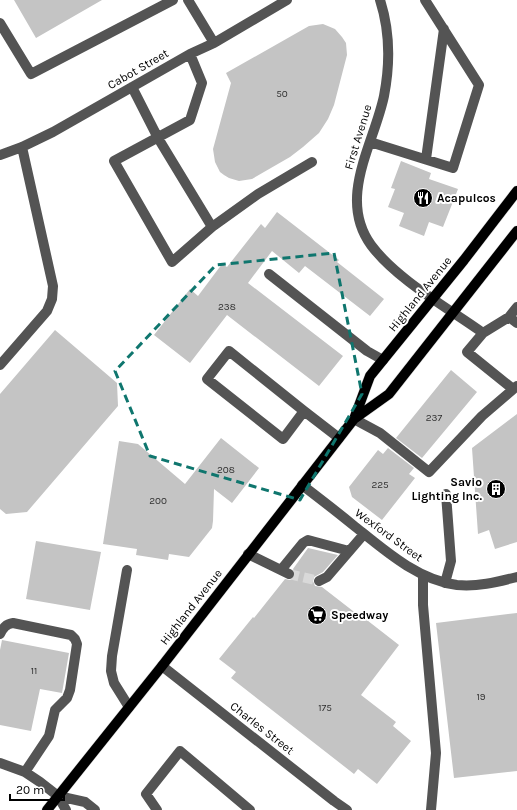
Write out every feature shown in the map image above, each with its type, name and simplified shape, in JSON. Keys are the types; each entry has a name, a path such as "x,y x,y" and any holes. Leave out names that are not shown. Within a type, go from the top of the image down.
{"main road":[{"name":"Highland Avenue","path":"354,419 370,376 517,191"},
{"name":"Highland Avenue","path":"47,810 162,666 338,438 354,419 390,394 517,231"}],"street":[{"path":"0,23 31,74 173,0"},
{"path":"188,0 214,43"},
{"name":"Cabot Street","path":"0,155 22,147 53,132 190,54 214,43 287,0"},
{"name":"First Avenue","path":"380,0 385,18 388,39 386,82 380,112 363,161 358,189 358,212 360,224 370,244 396,271 483,333"},
{"path":"370,142 454,168 479,85 425,0"},
{"path":"426,159 444,29"},
{"path":"190,54 202,83 190,120 114,161 172,262 212,227 258,194 312,162"},
{"path":"132,87 158,138 212,227"},
{"path":"0,365 47,311 53,293 22,147"},
{"path":"269,274 367,352 383,360"},
{"path":"354,419 380,432 429,472 482,416 515,387 468,352 483,333 513,320 517,307"},
{"path":"304,411 283,439 207,379 229,351 338,438"},
{"name":"Wexford Street","path":"302,485 394,557 423,575 445,583 480,586 517,577"},
{"path":"445,583 450,568 451,551 446,494"},
{"path":"319,581 327,577 364,534"},
{"path":"248,554 285,572 303,543 308,540 350,551"},
{"path":"127,570 112,656 111,671 114,683 129,707"},
{"path":"423,575 423,605 436,753 431,810"},
{"path":"0,634 3,628 8,624 13,623 71,635 77,644 70,690 67,698 55,710 49,736 25,772"},
{"name":"Charles Street","path":"162,666 345,810"},
{"path":"157,810 146,794 180,751 250,810"},
{"path":"0,763 25,772 58,796 85,802 95,810"},
{"path":"58,796 66,810"}],"highlighted area":[{"path":"334,253 362,394 300,500 150,456 115,371 216,265"}],"building":[{"path":"14,0 102,0 36,38"},
{"path":"323,24 335,29 342,37 346,43 347,55 334,105 328,119 319,133 290,157 252,179 239,181 224,175 220,172 215,162 213,149 231,83 226,73 309,26"},
{"name":"Acapulcos","path":"401,161 431,173 429,179 458,189 443,227 429,222 424,236 399,226 404,213 388,207 395,189 391,188"},
{"path":"277,212 339,260 337,262 384,299 370,316 305,266 299,273 272,251 248,283 343,356 319,386 227,315 190,363 154,335 190,289 198,296 222,264 227,267 261,224 265,228"},
{"path":"55,330 117,383 118,406 27,512 6,514 0,509 0,394"},
{"path":"451,370 477,392 422,458 396,438"},
{"name":"Savio Lighting Inc.","path":"517,414 517,542 495,549 489,530 478,534 472,448"},
{"path":"221,438 259,468 232,503 214,489 212,528 189,557 169,554 168,560 136,555 137,549 103,544 119,441 138,444 185,484"},
{"path":"388,448 414,468 409,474 415,478 382,520 352,497 349,487 378,450 383,454"},
{"path":"36,541 101,552 90,610 26,599"},
{"path":"308,548 338,555 323,572 314,577 313,581 315,586 322,587 399,645 361,695 396,722 393,726 411,741 377,784 358,769 354,774 231,678 236,672 219,659 285,579 290,580 295,577 293,569"},
{"path":"517,613 517,771 454,778 436,623"},
{"path":"2,640 69,653 62,693 40,689 31,731 0,725 0,650"}],"tunnel":[{"path":"289,574 319,581"}],"place":[{"name":"Acapulcos","path":"423,198"},
{"name":"Savio Lighting Inc.","path":"496,489"},
{"name":"Speedway","path":"317,615"}]}
